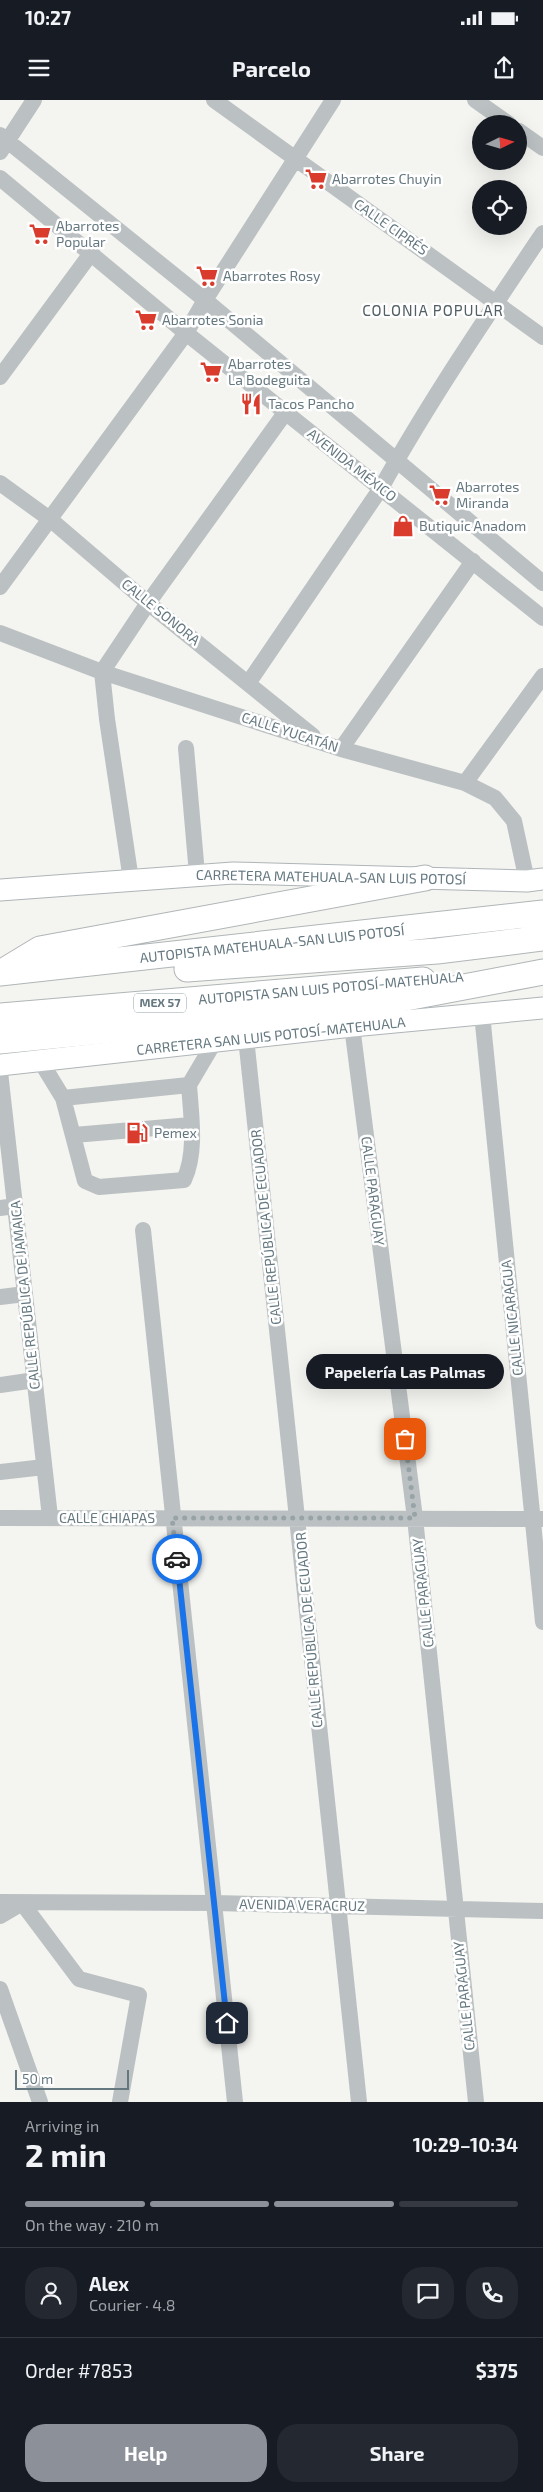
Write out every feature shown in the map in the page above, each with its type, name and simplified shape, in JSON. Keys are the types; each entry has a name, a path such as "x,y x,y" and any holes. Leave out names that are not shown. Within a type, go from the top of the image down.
{"highway":[{"path":"8,972 40,949 425,878"},
{"name":"AUTOPISTA MATEHUALA-SAN LUIS POTOSÍ","path":"318,949 543,913"},
{"path":"8,972 76,976 318,949 437,951 543,938"},
{"path":"0,1041 327,999 369,1005 543,971"},
{"name":"AUTOPISTA SAN LUIS POTOSÍ-MATEHUALA","path":"0,1016 327,999"}],"main road":[{"name":"CARRETERA MATEHUALA-SAN LUIS POTOSÍ","path":"0,890 197,874 234,873 535,880"},
{"name":"CARRETERA SAN LUIS POTOSÍ-MATEHUALA","path":"0,1065 41,1062 352,1026 543,1008"}],"street":[{"path":"34,100 3,142 205,300 543,583"},
{"name":"CALLE CIPRÉS","path":"214,100 543,337"},
{"path":"0,587 51,520 186,333 205,300 333,100"},
{"path":"475,100 496,115"},
{"path":"528,137 543,148"},
{"name":"AVENIDA MÉXICO","path":"0,178 92,252 186,333 543,618"},
{"path":"248,682 381,488 496,302 543,233"},
{"path":"0,376 92,252"},
{"path":"131,880 108,728 102,672 148,603 285,413"},
{"name":"CALLE SONORA","path":"0,483 51,520 148,603 321,742"},
{"path":"341,749 473,561"},
{"name":"CALLE YUCATÁN","path":"0,633 102,672 341,749 465,784 496,798 514,821 535,880"},
{"path":"465,784 543,676"},
{"path":"186,748 197,874"},
{"name":"CALLE NICARAGUA","path":"482,1014 538,1519 543,1622"},
{"name":"CALLE PARAGUAY","path":"352,1026 415,1518 454,1910 476,2102"},
{"name":"CALLE REPÚBLICA DE ECUADOR","path":"246,1038 298,1518 337,1906 360,2102"},
{"path":"41,1062 64,1098 85,1181 100,1187 184,1180 189,1169 191,1125 189,1085 215,1041"},
{"name":"CALLE REPÚBLICA DE JAMAICA","path":"0,1072 8,1207 25,1294 50,1517"},
{"path":"64,1098 189,1085"},
{"path":"74,1135 191,1125"},
{"path":"143,1230 235,2102"},
{"path":"0,1297 25,1294"},
{"path":"0,1384 34,1380"},
{"path":"0,1472 44,1467"},
{"name":"CALLE CHIAPAS","path":"0,1518 538,1519"},
{"name":"AVENIDA VERACRUZ","path":"0,1902 337,1906 543,1911"},
{"path":"0,1916 22,1903 79,1979 139,1995 120,2102"},
{"path":"0,1990 40,2102"}],"way so far":[{"path":"177,1559 172,1518 415,1518 405,1439"}],"place":[{"name":"Abarrotes Chuyin","path":"316,179"},
{"name":"Abarrotes Popular","path":"40,234"},
{"name":"Abarrotes Rosy","path":"207,276"},
{"name":"Abarrotes Sonia","path":"146,320"},
{"name":"Abarrotes La Bodeguita","path":"211,372"},
{"name":"Tacos Pancho","path":"251,404"},
{"name":"Abarrotes Miranda","path":"440,495"},
{"name":"Butiquic Anadom","path":"403,526"},
{"name":"Pemex","path":"137,1133"},
{"name":"Papelería Las Palmas","path":"405,1439"}],"district":[{"name":"COLONIA POPULAR","path":"433,311"}],"route":[{"path":"177,1559 227,2023"}]}
